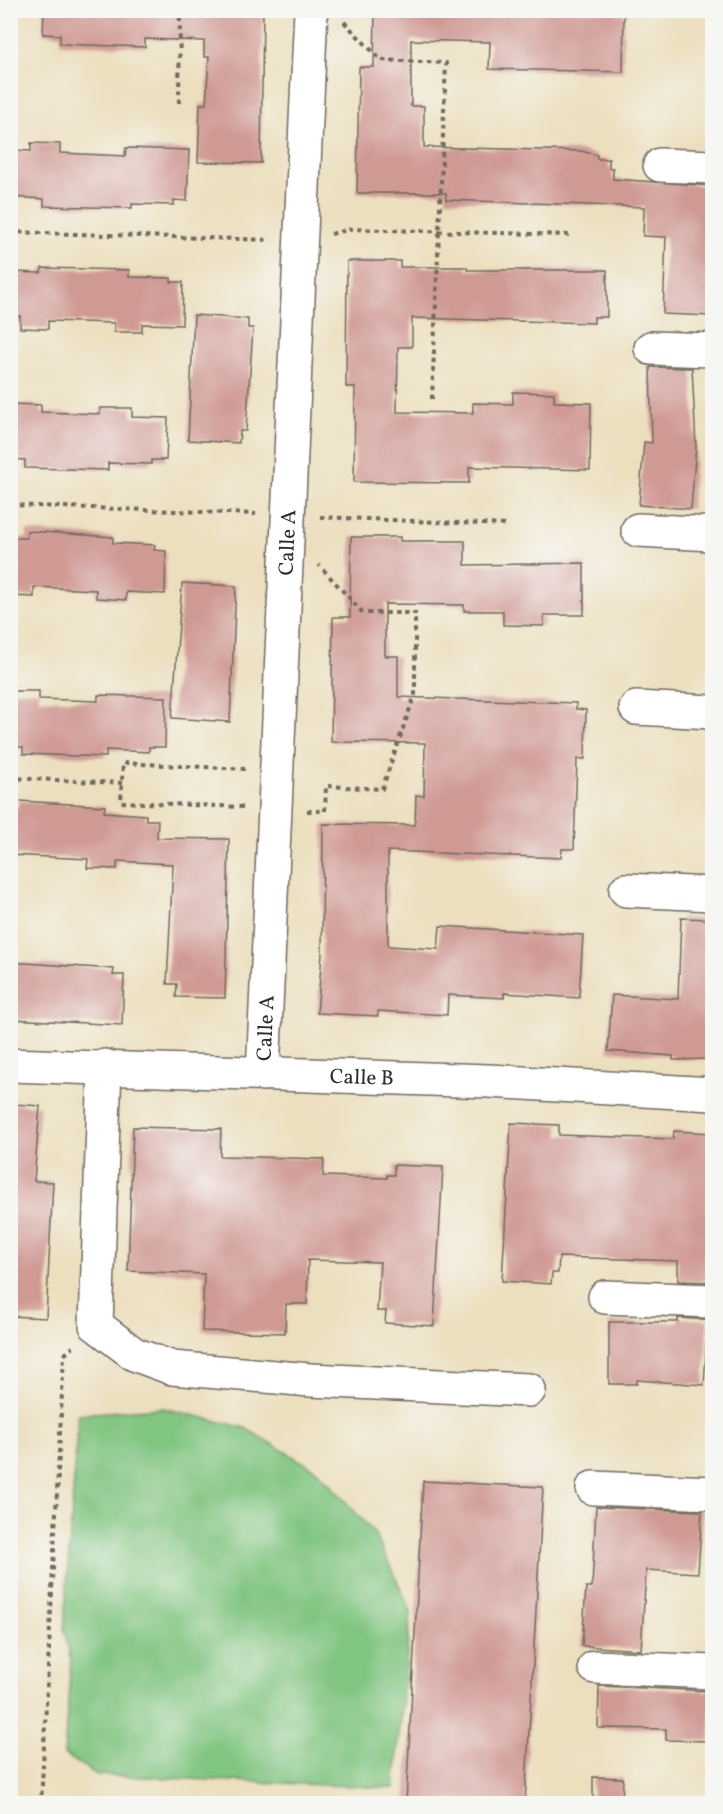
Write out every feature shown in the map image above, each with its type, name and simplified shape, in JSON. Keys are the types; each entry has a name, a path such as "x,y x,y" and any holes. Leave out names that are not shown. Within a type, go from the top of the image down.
{"street":[{"name":"Calle A","path":"263,1074 326,15"},
{"path":"660,165 712,167"},
{"path":"651,348 712,350"},
{"path":"638,530 712,534"},
{"path":"636,708 712,712"},
{"path":"626,890 712,894"},
{"name":"Calle B","path":"10,1065 105,1066 263,1074 489,1081 712,1095"},
{"path":"105,1066 96,1325 134,1354 172,1368 310,1380 529,1390"},
{"path":"605,1297 712,1301"},
{"path":"593,1488 712,1493"},
{"path":"595,1667 712,1672"}],"path":[{"path":"179,103 180,10"},
{"path":"326,15 381,60 446,63 432,399"},
{"path":"10,778 122,783"},
{"path":"41,1803 64,1355 96,1325"}],"green space":[{"path":"163,1408 245,1428 318,1471 375,1534 411,1611 394,1788 97,1775 64,1754 71,1660 64,1630 78,1414"}],"building":[{"path":"44,10 263,10 261,163 198,162 200,104 206,104 209,57 204,57 204,41 145,39 145,47 60,44 60,35 43,34"},
{"path":"375,10 566,10 624,14 623,72 489,69 490,42 411,40 411,106 424,106 424,147 581,151 597,155 597,159 609,159 609,168 613,168 613,179 712,186 712,316 663,314 666,237 643,236 644,207 446,200 446,193 357,193 359,67 374,67"},
{"path":"31,143 60,144 60,153 125,156 126,148 189,150 187,201 174,200 174,205 132,204 132,208 44,206 44,199 10,197 10,150 31,151"},
{"path":"347,261 400,261 400,267 467,267 467,270 607,270 607,317 594,317 594,323 412,318 412,347 398,347 397,412 473,413 473,403 513,404 513,392 554,393 554,402 591,403 590,470 469,467 469,483 354,482 355,387 346,387"},
{"path":"42,268 129,270 129,277 171,278 171,282 183,282 182,325 142,324 142,332 114,332 114,323 48,321 48,329 20,328 20,316 10,316 10,272 41,273"},
{"path":"194,315 248,319 248,328 253,328 246,431 240,431 239,443 188,440"},
{"path":"650,367 692,368 696,446 691,509 639,505 644,442 652,443"},
{"path":"10,404 41,405 41,412 100,414 100,408 132,408 132,417 168,418 166,460 151,460 151,464 108,463 108,470 25,468 25,460 10,459"},
{"path":"27,531 113,537 113,543 155,545 154,550 166,551 165,594 126,592 126,600 96,598 96,590 34,587 34,597 10,596 10,538 27,538"},
{"path":"351,537 400,537 400,541 465,541 465,565 584,563 584,615 544,615 544,626 503,625 503,611 464,611 464,605 385,604 385,656 398,656 398,697 576,703 576,709 586,710 585,759 577,759 574,849 562,849 561,858 388,851 388,946 438,949 440,926 583,935 579,998 504,993 504,998 448,995 447,1015 378,1011 378,1016 317,1013 322,954 323,824 415,825 416,795 424,796 425,743 331,742 333,617 350,617"},
{"path":"182,583 236,586 230,722 172,718"},
{"path":"10,691 39,691 39,699 98,701 98,695 166,697 165,747 149,747 149,752 106,750 106,757 23,754 23,747 10,747"},
{"path":"18,801 105,806 104,812 146,815 146,820 158,820 157,838 229,839 225,998 176,997 177,984 167,984 173,864 117,861 117,869 87,868 88,859 10,855 10,807 18,808"},
{"path":"681,918 712,919 712,1059 673,1060 673,1056 608,1051 612,995 678,999"},
{"path":"10,962 114,969 113,975 124,975 122,1025 11,1019"},
{"path":"14,1104 40,1106 34,1181 53,1182 46,1318 10,1316 10,1107 14,1108"},
{"path":"511,1123 559,1125 559,1135 673,1139 674,1131 712,1133 712,1282 678,1281 678,1261 559,1257 558,1273 552,1273 551,1284 502,1281"},
{"path":"133,1127 221,1129 220,1156 324,1159 323,1176 387,1178 387,1175 394,1175 394,1165 443,1167 434,1326 385,1323 386,1311 377,1311 380,1262 308,1260 307,1304 286,1304 285,1333 202,1331 204,1274 128,1271"},
{"path":"678,1318 708,1320 704,1385 637,1380 637,1384 609,1384 609,1322 678,1322"},
{"path":"423,1481 543,1487 525,1803 406,1803"},
{"path":"596,1507 702,1511 698,1573 646,1570 641,1650 582,1646 586,1587 592,1587"},
{"path":"599,1686 711,1691 710,1741 666,1740 666,1729 598,1728"},
{"path":"593,1777 623,1778 622,1803 593,1803"}]}
